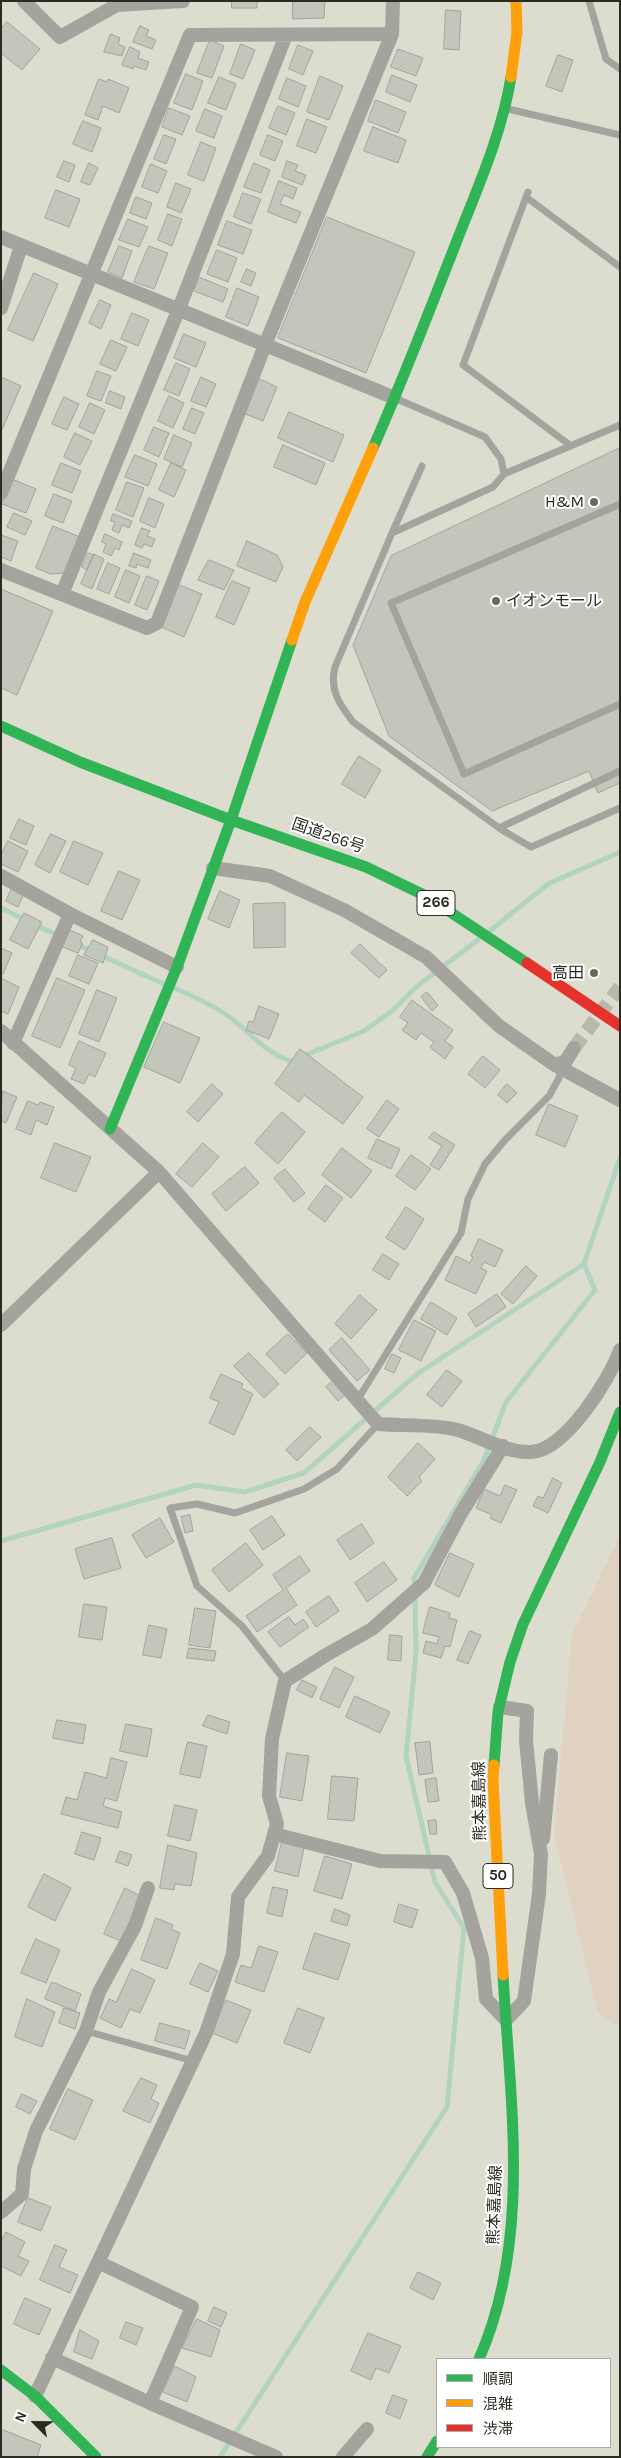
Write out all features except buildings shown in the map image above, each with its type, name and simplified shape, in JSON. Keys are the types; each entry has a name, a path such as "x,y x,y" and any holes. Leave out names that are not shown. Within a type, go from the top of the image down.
{"main road":[{"path":"110,1129 177,967 231,820 305,602 395,398 471,205 506,109 517,32 516,1"},
{"name":"国道266号","path":"1,726 80,762 231,820 366,867 426,896 620,1026"},
{"name":"熊本嘉島線","path":"479,2358 500,2308 508,2272 513,2158 493,1780 500,1707 510,1662 523,1624 600,1462 620,1412"},
{"path":"1,2370 35,2396 96,2457"},
{"path":"427,2457 436,2443"}],"street":[{"path":"24,1 60,37 117,5 183,1"},
{"path":"1,570 148,628 157,623 266,345 392,34 393,1"},
{"path":"1,493 190,35 392,34"},
{"path":"62,594 178,310 286,35"},
{"path":"1,238 395,398"},
{"path":"1,308 21,246"},
{"path":"213,868 270,876 353,914 426,956 469,995 499,1026 558,1067 620,1100"},
{"path":"1,876 70,914 177,967"},
{"path":"13,1043 70,914"},
{"path":"1,1031 159,1172 378,1424 456,1429 502,1446 531,1452 554,1443 581,1416 614,1366 620,1350"},
{"path":"558,1067 566,1061 574,1048"},
{"path":"1,1325 159,1172"},
{"path":"35,2396 206,2033 233,1954 238,1897 268,1856 277,1824 269,1796 272,1739 285,1681 372,1629 424,1582 460,1515 502,1446"},
{"path":"500,1707 527,1712 526,1740 532,1803 541,1854"},
{"path":"274,1834 380,1861 445,1862 463,1893 482,1958 486,1999 506,2020 524,2001 539,1894 551,1755"},
{"path":"1,2212 22,2194 24,2169 36,2131 86,2031 99,1992 135,1926 148,1888"},
{"path":"98,2262 192,2307 150,2403"},
{"path":"52,2358 150,2403 276,2457"},
{"path":"343,2457 367,2429"}],"lane":[{"path":"589,1 606,59 620,70"},
{"path":"506,109 620,135"},
{"path":"571,446 464,365 527,194 620,267"},
{"path":"395,398 485,437 501,459 504,474"},
{"path":"392,533 493,487 504,474 620,425"},
{"path":"422,466 335,667 332,680 338,703 353,722 499,828 531,847 620,808"},
{"path":"620,504 391,603 464,774 620,704"},
{"path":"499,828 620,771"},
{"path":"358,1399 462,1232 468,1199 485,1164 505,1140 550,1096 560,1078 558,1067"},
{"path":"285,1681 242,1626 197,1586 170,1508 198,1504 235,1513 304,1489 337,1469 378,1424"},
{"path":"86,2031 193,2061"}],"shaded area":[{"path":"620,1535 620,2027 598,2013 554,1834 572,1635"}],"waterway":[{"path":"491,930 548,884 620,852"},
{"path":"1,908 25,920"},
{"path":"35,925 60,936"},
{"path":"174,988 224,1013 265,1047 282,1058 291,1061 364,1031 392,1011 416,987 478,940"},
{"path":"76,944 166,985"},
{"path":"1,1541 196,1485 245,1492 304,1473 417,1374 584,1264 620,1158"},
{"path":"415,1587 414,1578 484,1460 506,1402 595,1290 584,1264"},
{"path":"220,2457 447,2107 464,1928 435,1882 406,1756 416,1654 415,1595"}],"tunnel":[{"path":"574,1048 620,987"}],"traffic: fast":[{"path":"373,448 416,346 488,161 502,119 511,77"},
{"path":"110,1129 177,967 231,820 292,640"},
{"path":"1,726 80,762 231,820 366,867 426,896 527,963"},
{"path":"494,1765 498,1712 510,1662 523,1624 600,1462 620,1412"},
{"path":"479,2358 496,2313 506,2266 512,2218 514,2170 510,2072 503,1975"},
{"path":"1,2370 35,2396 96,2457"},
{"path":"427,2457 436,2443"}],"traffic: slow":[{"path":"511,77 517,32 516,1"},
{"path":"292,640 305,602 373,448"},
{"path":"494,1765 493,1780 503,1975"}],"traffic: jam":[{"path":"527,963 620,1026"}],"place":[{"name":"H&M","path":"594,502"},
{"name":"イオンモール","path":"496,601"},
{"name":"高田","path":"594,973"}]}
